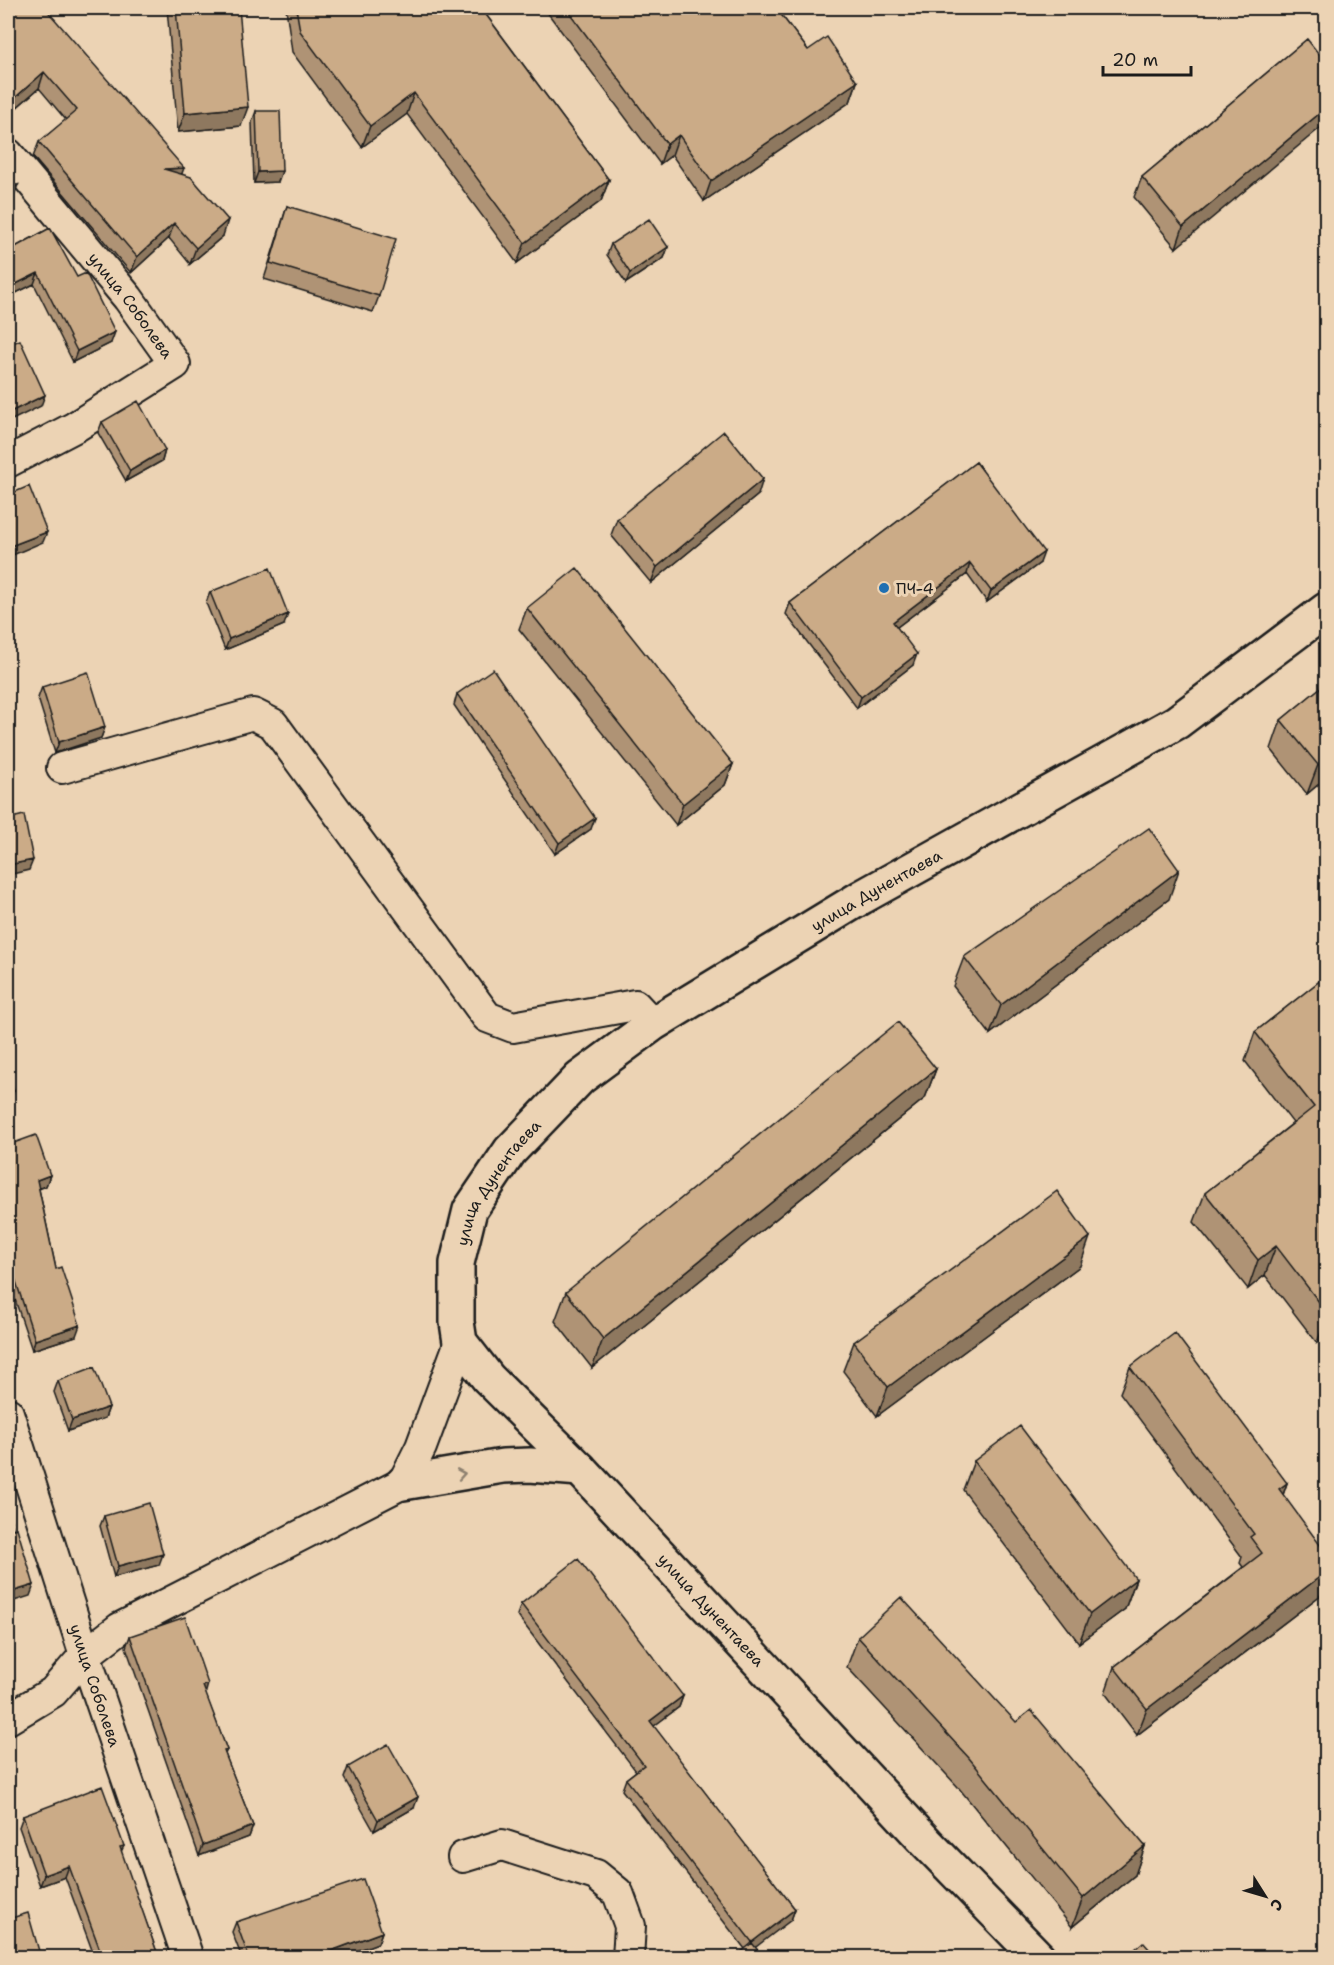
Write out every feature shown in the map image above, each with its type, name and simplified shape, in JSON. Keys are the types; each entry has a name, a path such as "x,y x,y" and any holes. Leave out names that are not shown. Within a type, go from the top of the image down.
{"street":[{"name":"улица Соболева","path":"8,154 128,298 175,364 75,427 8,462"},
{"name":"улица Дунентаева","path":"1038,1958 927,1843 580,1469 488,1378 460,1342 457,1322 457,1263 470,1210 510,1151 580,1078 653,1024 862,897 1177,722 1326,610"},
{"path":"62,768 253,714 273,724 487,1017 513,1027 635,1005 653,1024"},
{"path":"403,1483 421,1447 460,1342"},
{"name":"улица Соболева","path":"8,1413 85,1655 188,1958"},
{"path":"8,1719 53,1692 85,1655 120,1628 403,1483 503,1466 530,1465 580,1469"},
{"path":"463,1857 502,1845 596,1875 618,1893 630,1926 628,1958"}],"building":[{"path":"8,8 45,8 184,168 164,169 191,177 228,220 196,248 174,223 137,257 39,142 77,110 44,72 8,104"},
{"path":"176,8 239,8 248,107 185,113"},
{"path":"296,8 481,8 609,180 525,243 414,93 370,126 300,31"},
{"path":"566,8 776,8 808,50 827,37 857,82 711,181 679,135 667,144"},
{"path":"1307,39 1326,63 1326,108 1183,227 1142,177"},
{"path":"256,111 280,111 282,171 258,172"},
{"path":"8,184 18,185 8,192"},
{"path":"287,206 396,239 379,296 270,263"},
{"path":"649,219 668,247 630,273 611,244"},
{"path":"50,228 77,277 86,273 115,332 77,351 38,273 8,288 8,251"},
{"path":"20,340 45,395 8,413 8,345"},
{"path":"138,401 165,450 130,471 102,422"},
{"path":"724,431 763,479 657,567 617,519"},
{"name":"ПЧ-4","path":"976,462 1044,552 991,591 970,563 893,622 917,654 861,697 790,603"},
{"path":"29,486 47,532 8,547 8,495"},
{"path":"270,568 288,614 229,639 210,592"},
{"path":"577,568 733,764 683,804 527,608"},
{"path":"493,669 595,818 559,843 457,694"},
{"path":"88,672 105,727 59,742 42,687"},
{"path":"1326,683 1326,757 1318,765 1281,720"},
{"path":"24,815 33,860 8,865 8,819"},
{"path":"1149,828 1179,870 1001,1005 964,957"},
{"path":"1326,976 1326,1311 1276,1246 1258,1260 1205,1193 1314,1107 1255,1032"},
{"path":"898,1022 936,1069 603,1339 566,1292"},
{"path":"8,1072 14,1091 8,1093"},
{"path":"36,1135 50,1175 37,1180 56,1269 61,1267 80,1325 35,1340 8,1252 8,1145"},
{"path":"1057,1191 1090,1237 888,1387 854,1342"},
{"path":"1175,1333 1287,1483 1279,1489 1326,1553 1326,1572 1147,1709 1114,1667 1262,1553 1250,1537 1254,1534 1130,1367"},
{"path":"94,1367 109,1407 72,1420 58,1381"},
{"path":"1020,1426 1136,1579 1090,1614 974,1461"},
{"path":"149,1503 163,1554 118,1566 104,1516"},
{"path":"8,1512 13,1529 17,1528 34,1585 8,1593"},
{"path":"578,1559 683,1696 650,1721 795,1909 752,1942 626,1779 644,1765 521,1604"},
{"path":"901,1597 1016,1722 1031,1710 1145,1846 1083,1898 969,1758 858,1637"},
{"path":"185,1617 208,1684 203,1686 227,1750 224,1751 253,1826 203,1845 130,1636"},
{"path":"388,1744 418,1797 378,1820 348,1767"},
{"path":"102,1786 124,1846 120,1847 159,1958 103,1958 69,1866 44,1875 23,1816"},
{"path":"363,1879 382,1932 312,1958 249,1958 236,1922"},
{"path":"28,1913 41,1958 8,1958 8,1919"},
{"path":"1143,1942 1157,1958 1125,1958"},
{"path":"752,1943 764,1958 734,1958"}],"place":[{"name":"ПЧ-4","path":"884,588"}]}
